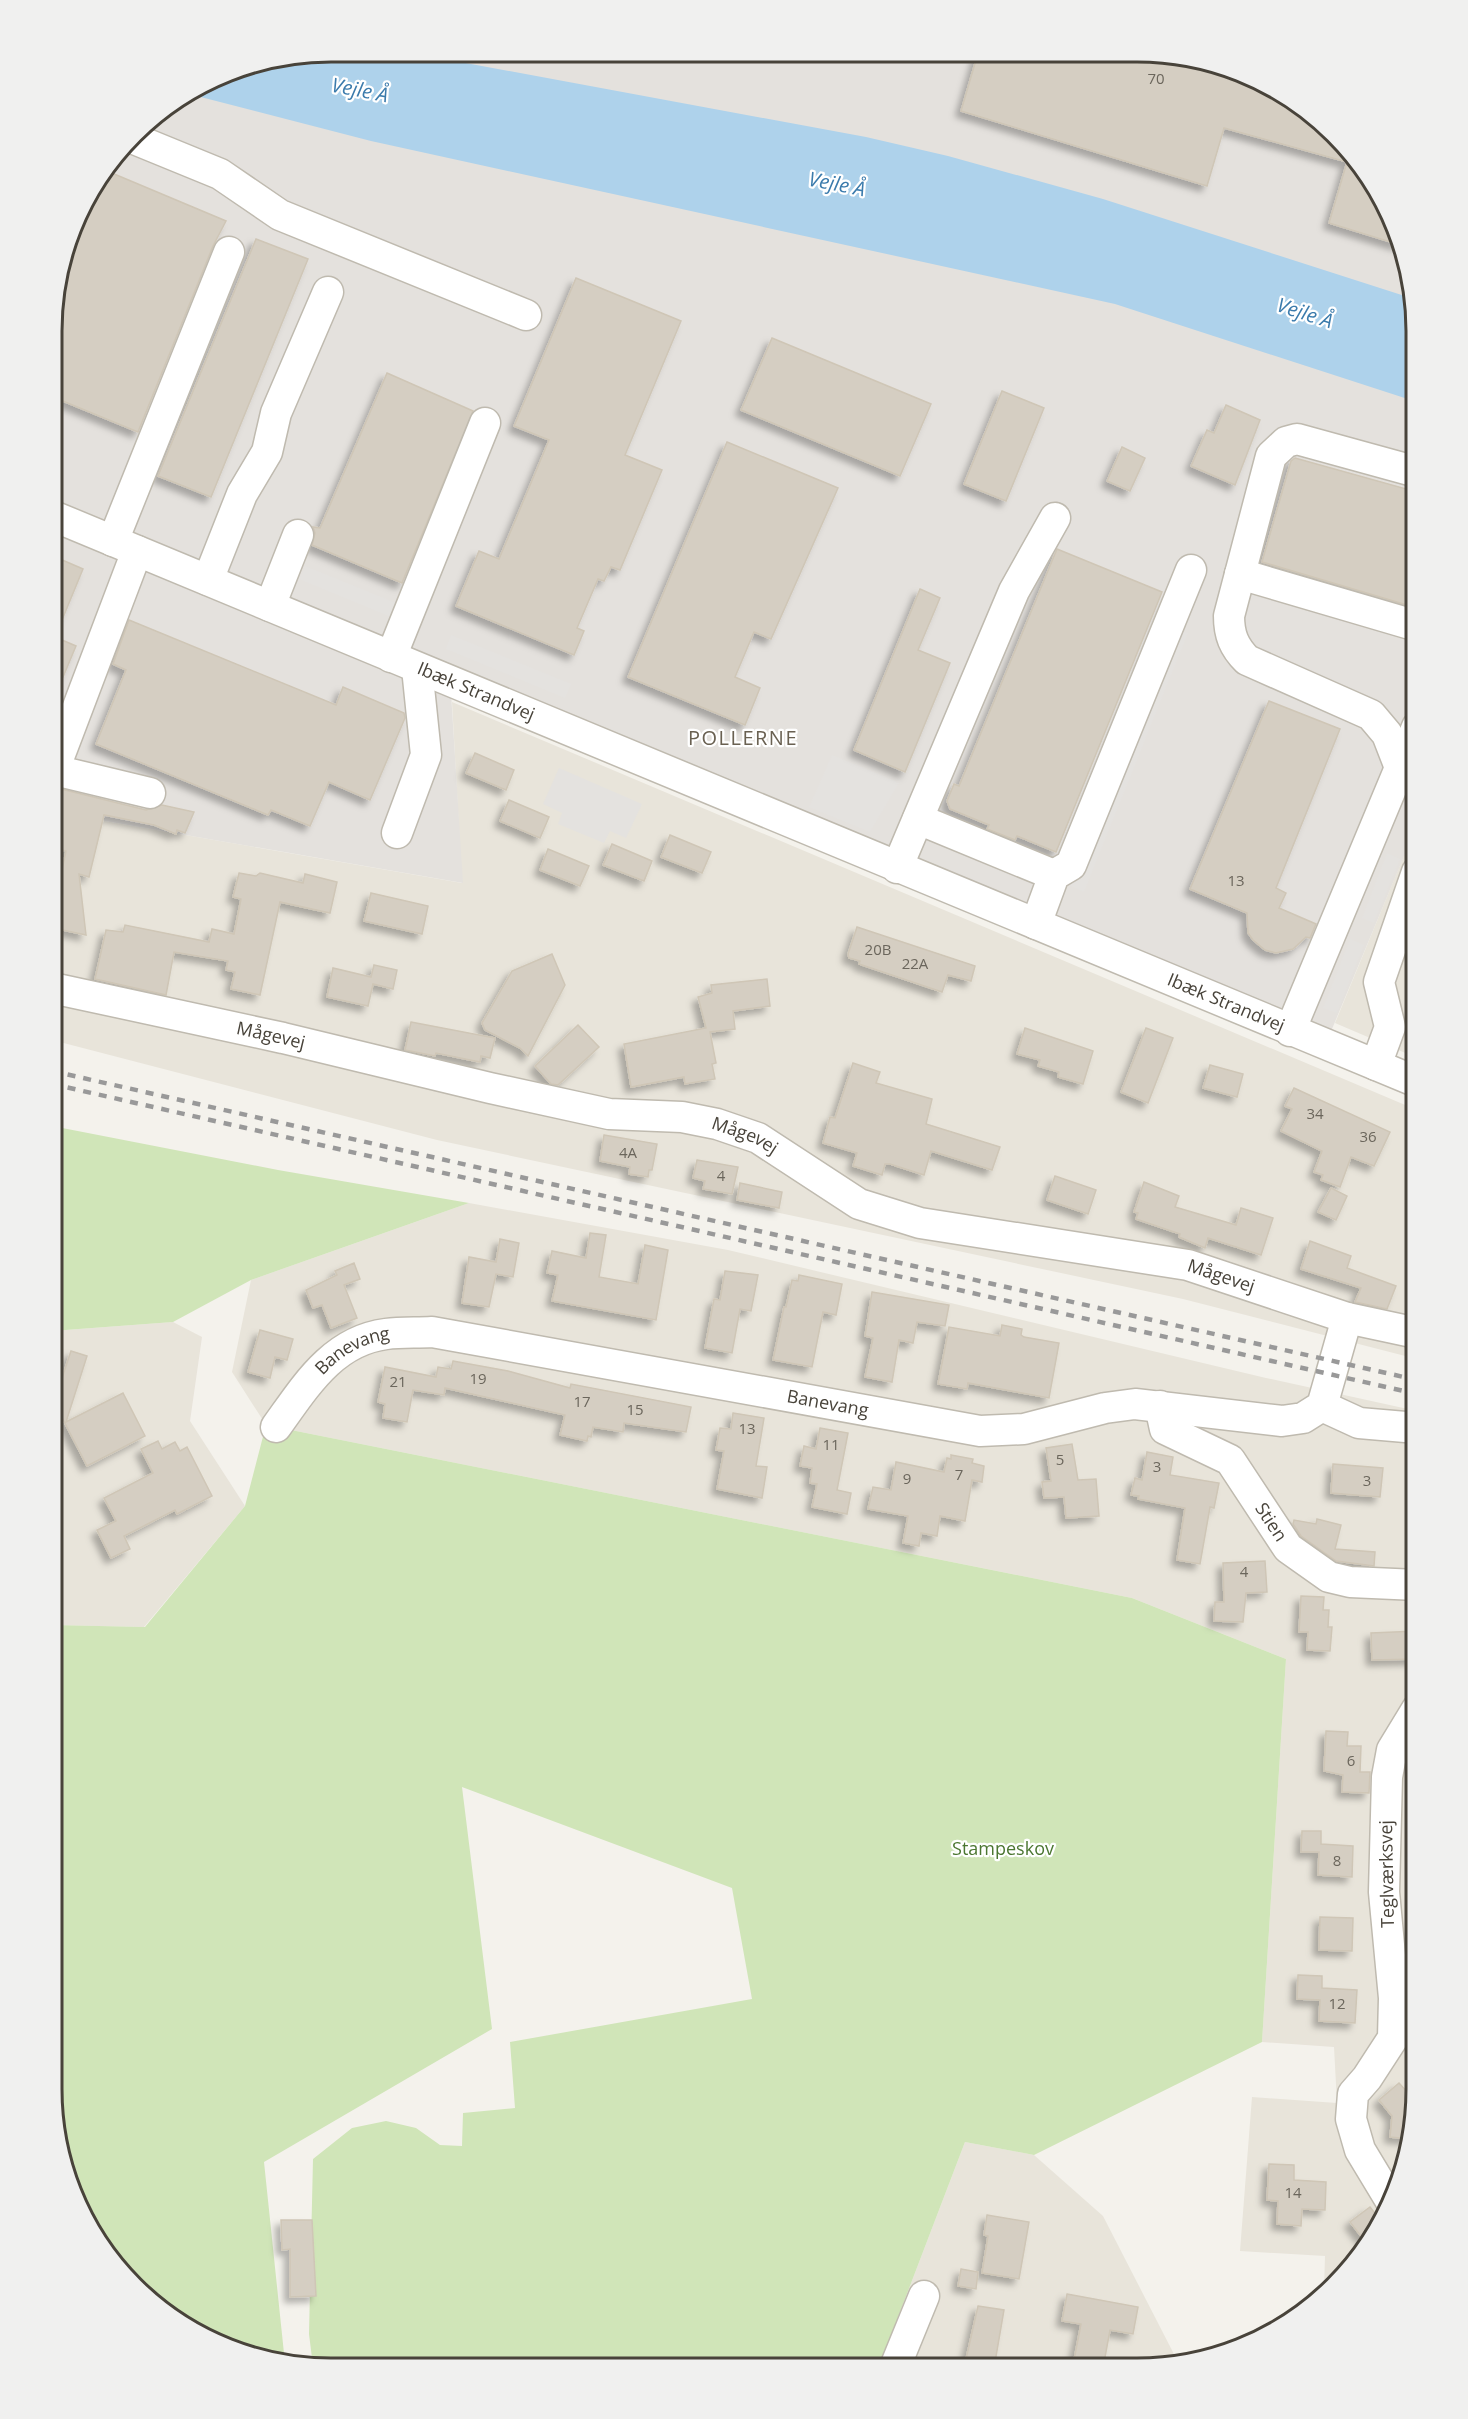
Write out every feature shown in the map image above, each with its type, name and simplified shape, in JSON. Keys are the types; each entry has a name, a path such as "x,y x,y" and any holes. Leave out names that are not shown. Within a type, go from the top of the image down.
{"street":[{"path":"139,141 220,174 280,215 526,315"},
{"path":"62,745 125,546 229,252"},
{"path":"208,580 242,494 267,452 276,413 328,292"},
{"path":"397,833 426,755 404,662 485,423"},
{"path":"1399,765 1387,734 1371,715 1259,667 1238,651 1231,638 1229,616 1271,456 1286,442 1297,439 1406,469"},
{"path":"897,868 1014,591 1055,518"},
{"name":"Ibæk Strandvej","path":"62,520 1406,1077"},
{"path":"270,606 298,535"},
{"path":"1036,924 1054,875 1071,865 1191,570"},
{"path":"1240,574 1406,623"},
{"path":"1290,1031 1406,750"},
{"path":"62,772 150,793"},
{"path":"918,819 1054,875"},
{"path":"1376,1065 1390,1027 1379,981 1406,904"},
{"name":"Mågevej","path":"62,990 609,1114 682,1117 717,1124 758,1138 859,1204 909,1220 1188,1266 1347,1318 1406,1331"},
{"path":"1347,1318 1322,1406 1359,1423 1406,1427"},
{"name":"Banevang","path":"276,1426 314,1374 343,1349 384,1334 432,1332 980,1431 1024,1429 1135,1404 1282,1421 1303,1418 1322,1406"},
{"name":"Stien","path":"1160,1406 1165,1429 1230,1460 1288,1548 1304,1561 1329,1577 1350,1582 1406,1585"},
{"name":"Teglværksvej","path":"1386,2192 1360,2150 1351,2119 1353,2094 1367,2078 1393,2038 1394,1998 1384,1893 1387,1777 1392,1750 1406,1726"},
{"path":"899,2358 924,2296"}],"shaded area":[{"path":"313,62 1155,62 1207,71 1256,89 1301,117 1340,153 1361,181 1386,228 1401,278 1406,313 1406,851 1322,1053 450,677 463,883 62,814 62,313 64,295 76,244 89,212 117,167 153,128 181,107 228,82 278,67"},
{"path":"305,566 396,603 391,617 299,579"},
{"path":"1173,628 1188,633 1084,892 1069,885"},
{"path":"451,635 571,684 565,698 446,649"},
{"path":"452,702 1406,1105 1406,1356 1183,1299 437,1140 62,1043 62,814 462,883"},
{"path":"832,755 899,783 870,832 809,807"},
{"path":"559,768 642,804 626,838 610,831 604,843 558,824 562,813 543,804"},
{"path":"1406,851 1406,1053 1335,1023"},
{"path":"1387,853 1400,859 1374,923 1362,918"},
{"path":"1350,939 1364,945 1337,1013 1323,1008"},
{"path":"469,1203 728,1250 1266,1378 1406,1409 1406,2106 1397,2158 1386,2191 1361,2238 1340,2266 1324,2282 1325,2256 1240,2251 1252,2097 1337,2103 1334,2047 1262,2042 1286,1659 1132,1598 266,1425 232,1372 251,1280"},
{"path":"173,1322 202,1337 190,1421 245,1506 144,1627 62,1625 62,1330"},
{"path":"965,2142 1034,2155 1103,2216 1174,2355 1138,2358 882,2358"}],"green space":[{"path":"62,1128 278,1170 469,1203 251,1280 173,1322 62,1330"},
{"name":"Stampeskov","path":"266,1425 1132,1598 1286,1659 1262,2042 1034,2155 965,2142 882,2358 312,2357 309,2334 313,2159 352,2128 386,2121 416,2128 440,2145 462,2146 463,2113 515,2108 510,2042 752,1999 732,1888 462,1787 492,2029 264,2162 284,2353 244,2343 212,2330 181,2312 153,2291 117,2252 89,2207 76,2175 67,2141 62,2106 62,1625 145,1627 245,1506"}],"water":[{"name":"Vejle Å","path":"460,62 866,137 948,156 1103,199 1404,296 1406,398 1115,304 371,141 199,96 244,76 295,64"}],"building":[{"path":"975,62 1155,62 1190,67 1224,76 1256,89 1287,107 1328,140 1340,153 1351,167 1361,181 1379,212 1391,242 1329,223 1347,162 1224,128 1207,186 961,111"},
{"path":"112,173 226,221 213,246 138,432 62,401 62,313 67,278 82,228"},
{"path":"256,239 308,259 211,497 158,476"},
{"path":"576,278 681,321 625,455 662,470 620,570 611,567 604,581 598,579 577,628 584,631 574,655 456,606 479,551 499,559 549,440 514,426"},
{"path":"772,338 931,404 900,476 741,410"},
{"path":"387,373 473,411 402,583 312,545 315,533 313,527 320,528"},
{"path":"1002,391 1044,408 1006,501 964,484"},
{"path":"1226,405 1260,420 1235,485 1191,466 1207,430 1214,433"},
{"path":"727,442 838,488 771,639 754,632 735,677 760,688 745,725 628,677"},
{"path":"1122,447 1145,458 1130,491 1107,481"},
{"path":"1295,458 1406,489 1406,605 1262,562 1291,461"},
{"path":"1057,549 1162,592 1056,852 1017,836 1015,840 987,829 989,825 950,809 947,801 954,784 959,786"},
{"path":"62,560 83,569 62,620"},
{"path":"920,589 940,598 918,650 950,663 905,772 854,750"},
{"path":"129,620 336,705 343,687 404,713 405,718 370,800 329,782 310,826 271,810 268,815 96,744 126,670 113,664"},
{"path":"62,640 76,646 62,679"},
{"path":"1269,701 1340,729 1276,888 1286,893 1279,908 1316,924 1310,938 1306,937 1293,949 1276,953 1265,950 1253,940 1248,933 1247,913 1190,889"},
{"path":"475,753 514,770 506,790 466,773"},
{"path":"62,789 146,810 162,805 194,812 185,833 177,830 176,834 154,825 104,815 89,877 79,874 86,935 62,930 62,870 66,851 62,850"},
{"path":"509,800 549,817 540,838 500,821"},
{"path":"670,835 711,852 702,873 661,857"},
{"path":"612,844 652,861 644,881 603,865"},
{"path":"548,849 589,866 580,886 540,870"},
{"path":"239,873 256,876 260,873 303,883 305,874 337,882 330,913 280,902 260,995 231,989 235,972 226,970 228,961 174,952 166,995 95,979 106,930 123,932 125,925 209,942 212,929 234,934 241,899 233,897"},
{"path":"371,893 428,906 422,934 364,921"},
{"path":"857,927 975,966 971,981 948,975 942,992 859,964 860,961 849,958 848,954"},
{"path":"552,954 565,985 528,1056 520,1048 485,1030 482,1023 512,971"},
{"path":"374,965 397,970 393,989 373,984 368,1006 327,997 333,968 371,977"},
{"path":"767,979 770,1006 733,1011 735,1029 710,1032 716,1063 712,1064 715,1079 685,1084 684,1077 631,1087 624,1044 706,1028 698,997 712,993 711,985"},
{"path":"411,1022 495,1038 490,1058 481,1056 480,1062 436,1053 435,1056 405,1050"},
{"path":"578,1025 599,1047 558,1085 551,1084 535,1066"},
{"path":"1025,1028 1093,1051 1083,1084 1058,1077 1059,1072 1038,1066 1040,1060 1017,1054"},
{"path":"1146,1028 1173,1038 1148,1103 1121,1092"},
{"path":"853,1063 880,1072 876,1083 932,1099 926,1124 1000,1147 992,1170 931,1151 924,1175 885,1164 882,1175 853,1166 857,1153 823,1143 830,1117 835,1118"},
{"path":"1210,1065 1243,1074 1237,1097 1203,1088"},
{"path":"1294,1088 1390,1132 1374,1166 1351,1157 1340,1187 1321,1180 1323,1175 1314,1172 1322,1151 1281,1131 1292,1109 1285,1106"},
{"path":"604,1135 657,1144 652,1170 649,1170 648,1177 629,1174 630,1167 600,1161"},
{"path":"697,1160 738,1167 732,1194 703,1189 705,1181 693,1178"},
{"path":"1055,1176 1096,1190 1088,1214 1047,1200"},
{"path":"1144,1182 1179,1196 1175,1207 1236,1225 1241,1208 1273,1218 1261,1255 1208,1238 1205,1248 1179,1237 1180,1234 1136,1219 1138,1213 1134,1212"},
{"path":"740,1183 782,1192 779,1208 737,1200"},
{"path":"1331,1188 1347,1196 1336,1220 1318,1212"},
{"path":"590,1233 606,1235 599,1277 638,1284 645,1245 668,1250 656,1320 552,1301 558,1275 547,1273 552,1251 586,1258"},
{"path":"500,1239 519,1243 513,1277 496,1274 489,1307 462,1303 469,1257 496,1262"},
{"path":"1310,1241 1351,1256 1347,1268 1396,1286 1387,1309 1355,1302 1361,1288 1301,1269"},
{"path":"354,1263 360,1279 344,1285 357,1318 331,1328 322,1305 313,1308 306,1290 337,1275 335,1271"},
{"path":"725,1271 758,1275 751,1311 740,1309 732,1353 705,1348 714,1299 720,1300"},
{"path":"799,1275 842,1284 836,1315 823,1312 812,1367 773,1360 792,1280 798,1281"},
{"path":"872,1292 949,1305 945,1326 917,1322 913,1343 899,1340 892,1382 865,1377 873,1338 865,1336"},
{"path":"1002,1325 1022,1329 1021,1335 1024,1337 1059,1343 1049,1398 968,1383 967,1389 938,1384 949,1327 1000,1336"},
{"path":"260,1330 293,1339 287,1360 275,1357 270,1378 248,1372"},
{"path":"71,1351 87,1356 66,1422 123,1393 145,1436 87,1466 62,1418 62,1378"},
{"path":"453,1361 508,1371 570,1388 571,1384 691,1407 686,1432 624,1423 623,1432 593,1427 591,1437 588,1436 587,1441 560,1435 565,1415 445,1388 444,1395 413,1390 407,1422 383,1418 385,1404 378,1402 385,1367 436,1377 438,1367 451,1369"},
{"path":"733,1413 764,1418 756,1466 767,1467 762,1498 717,1489 724,1451 716,1450 720,1428 731,1429"},
{"path":"820,1428 848,1433 837,1490 851,1493 847,1514 812,1507 817,1484 810,1483 812,1468 800,1466 804,1446 816,1449"},
{"path":"158,1441 162,1449 175,1442 180,1451 187,1447 212,1496 177,1514 175,1510 124,1536 130,1549 111,1558 97,1530 116,1521 104,1498 153,1473 141,1449"},
{"path":"1072,1444 1078,1480 1096,1479 1099,1516 1066,1518 1064,1497 1044,1498 1042,1482 1051,1481 1046,1448"},
{"path":"1147,1452 1173,1457 1170,1475 1219,1483 1214,1508 1210,1507 1200,1564 1177,1560 1185,1508 1138,1499 1139,1496 1131,1495 1135,1478 1142,1480"},
{"path":"951,1455 973,1459 972,1463 984,1466 982,1482 972,1480 965,1521 940,1516 937,1536 921,1533 919,1546 903,1543 908,1516 868,1509 873,1487 891,1490 896,1462 944,1472 947,1458 951,1459"},
{"path":"1333,1464 1383,1468 1380,1497 1331,1493"},
{"path":"1317,1519 1341,1525 1335,1549 1375,1552 1374,1566 1336,1561 1301,1536 1293,1524 1294,1520 1316,1524"},
{"path":"1265,1561 1267,1592 1246,1593 1243,1622 1214,1621 1215,1602 1224,1602 1223,1563"},
{"path":"1301,1596 1324,1597 1323,1610 1329,1610 1328,1627 1332,1627 1330,1651 1307,1650 1308,1632 1299,1632"},
{"path":"1406,1631 1406,1659 1372,1660 1371,1633"},
{"path":"1326,1731 1348,1732 1347,1746 1361,1746 1360,1772 1370,1772 1369,1793 1342,1792 1343,1775 1324,1771"},
{"path":"1302,1831 1321,1831 1321,1844 1353,1846 1352,1877 1318,1875 1319,1852 1301,1852"},
{"path":"1320,1917 1353,1918 1352,1951 1319,1950"},
{"path":"1298,1975 1322,1976 1322,1988 1357,1990 1355,2023 1319,2021 1320,2000 1297,1999"},
{"path":"1399,2083 1406,2091 1401,2138 1390,2137 1392,2116 1379,2100"},
{"path":"1269,2164 1294,2165 1294,2180 1326,2182 1325,2210 1302,2209 1301,2226 1277,2224 1278,2201 1267,2200"},
{"path":"1370,2207 1375,2214 1362,2237 1350,2222"},
{"path":"987,2215 1029,2222 1019,2279 982,2273 988,2236 984,2235"},
{"path":"281,2220 312,2220 316,2296 290,2297 290,2249 282,2250"},
{"path":"961,2269 978,2272 976,2289 958,2286"},
{"path":"1067,2294 1138,2307 1133,2334 1110,2330 1105,2358 1074,2358 1081,2324 1062,2321"},
{"path":"978,2306 1004,2310 996,2358 966,2358"}],"railway":[{"path":"62,1073 1406,1378"},
{"path":"62,1086 1406,1392"}],"district":[{"name":"POLLERNE","path":"743,738"}]}
